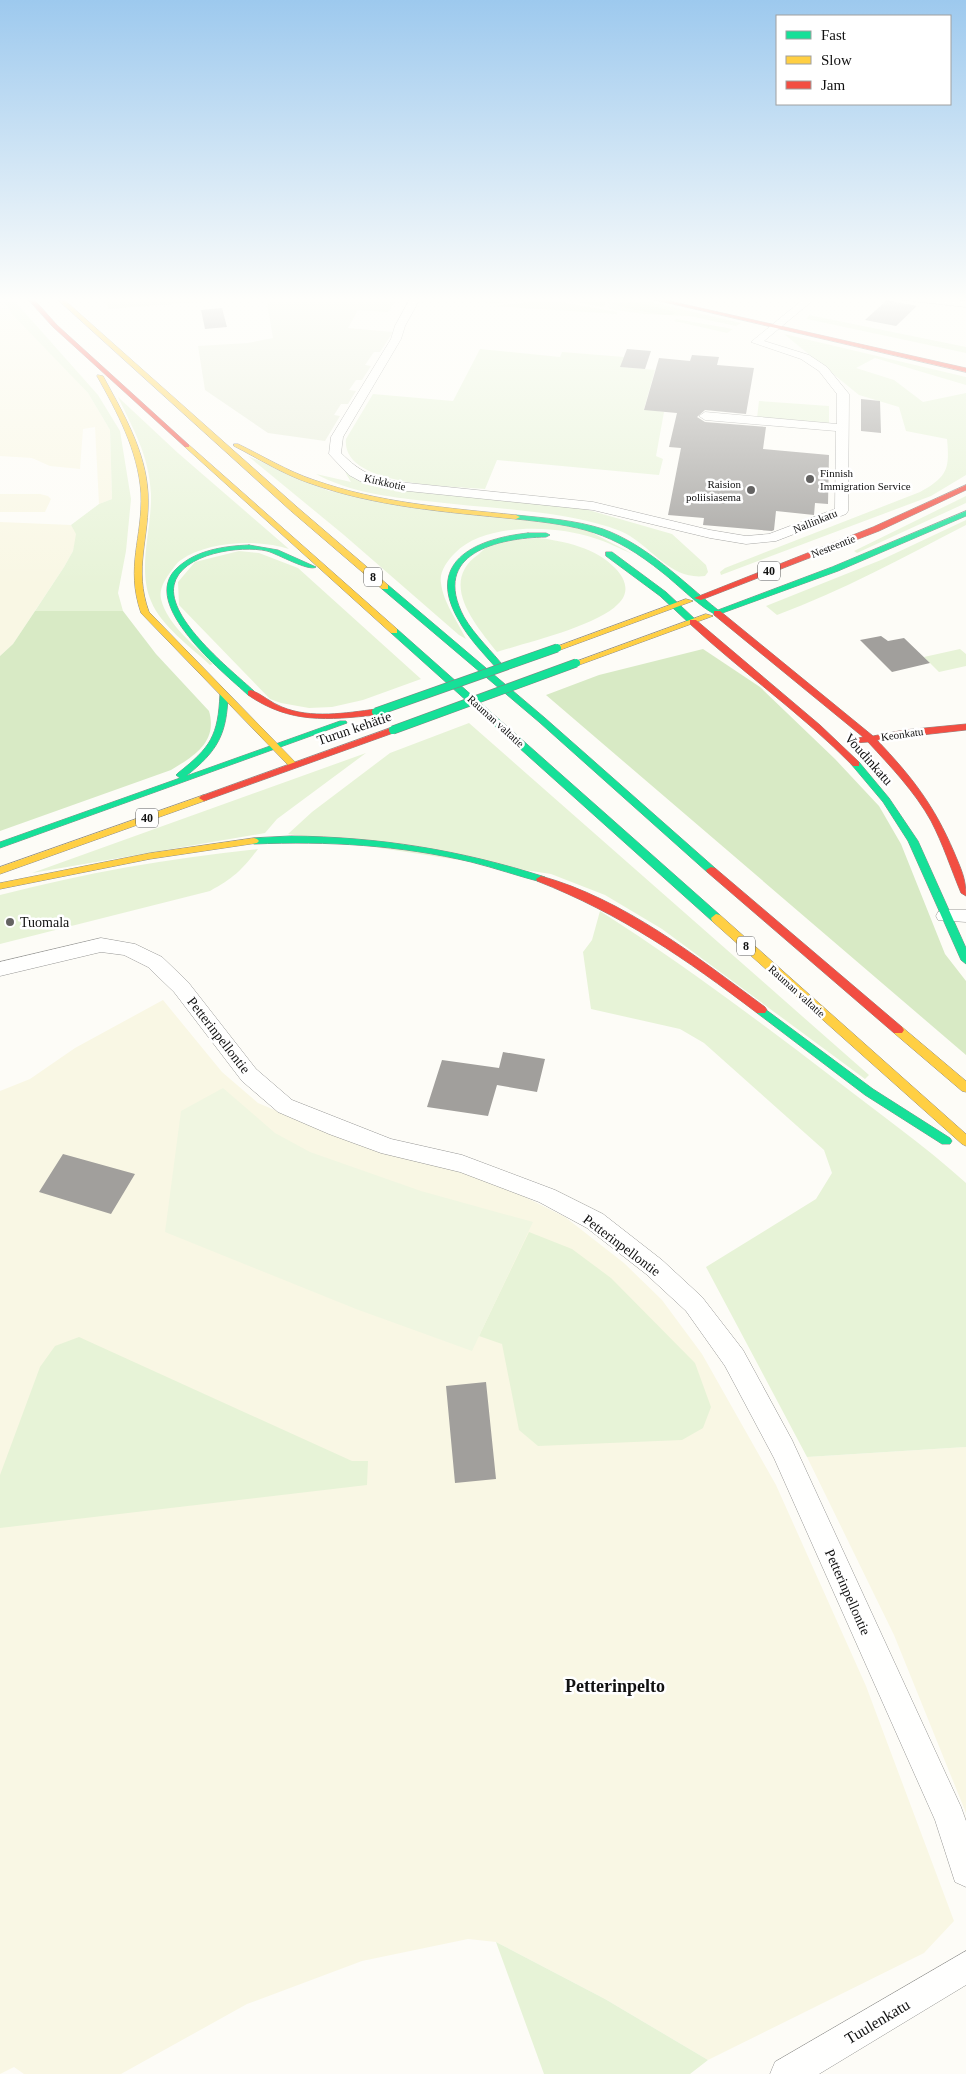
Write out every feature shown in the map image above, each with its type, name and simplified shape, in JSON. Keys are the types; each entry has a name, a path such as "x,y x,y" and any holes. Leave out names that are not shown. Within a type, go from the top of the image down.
{"main road":[{"path":"110,394 126,423 137,452 142,477 144,511 137,554 137,594 148,617 293,765"},
{"name":"Rauman valtatie","path":"131,394 966,1141"},
{"name":"8","path":"166,394 294,510 542,720 718,876 966,1088"},
{"name":"Voudinkatu","path":"206,430 294,474 354,494 406,506 559,522 601,531 631,546 717,613 870,738 904,777 930,812 948,848 966,893"},
{"name":"Nesteentie","path":"698,598 883,526 966,487"},
{"name":"Nesteentie","path":"717,613 835,569 966,513"},
{"path":"542,720 468,628 455,604 451,581 454,569 461,558 480,545 497,538 519,535 558,536"},
{"path":"332,575 271,550 251,547 228,548 204,554 184,565 174,576 171,602 177,615 212,653 259,700 270,707 290,714 316,717 376,712"},
{"name":"Voudinkatu","path":"598,548 635,573 676,605 751,675 839,746 878,790 918,851 966,960"},
{"path":"635,573 638,591"},
{"name":"Turun kehätie","path":"0,844 161,789 698,598"},
{"path":"616,626 627,612"},
{"name":"Turun kehätie","path":"0,870 717,613"},
{"path":"161,789 200,761 215,745 223,730 224,694"},
{"name":"Keonkatu","path":"839,746 870,738 966,727"},
{"path":"0,886 183,851 242,842 294,839 386,844 486,861 540,878 593,899 652,931 768,1014 861,1086 966,1154"}],"street":[{"name":"Kirkkotie","path":"362,394 336,437 335,454 352,472 364,478 398,486 593,506"},
{"name":"Nallinkatu","path":"593,506 710,534 746,540 771,538 841,511 843,394"},
{"path":"705,416 841,428"},
{"path":"945,916 966,916"},
{"name":"Petterinpellontie","path":"0,969 102,945 128,949 155,962 181,987 249,1075 285,1106 336,1128 390,1147 462,1164 546,1196 595,1221 654,1267 694,1304 734,1358 783,1449 950,1818 966,1871"},
{"name":"Tuulenkatu","path":"787,2074 966,1968"}],"shaded area":[{"path":"0,394 88,394 110,430 112,499 99,504 95,427 83,429 80,469 50,466 32,458 0,456"},
{"path":"0,494 40,494 51,499 45,512 0,512"},
{"path":"0,522 71,525 77,534 73,551 64,567 13,644 0,656"},
{"name":"Petterinpelto","path":"163,1000 222,1072 258,1103 308,1124 434,1161 517,1193 565,1217 624,1263 662,1300 702,1354 776,1485 866,1686 954,1921 924,1953 708,2060 605,1999 496,1942 468,1939 362,1961 247,2004 121,2074 24,2074 14,2067 0,2074 0,1091 30,1079 75,1048"},
{"path":"966,1447 966,1813 894,1635 807,1457"}],"green space":[{"path":"88,394 98,395 120,431 131,499 126,551 118,593 123,611 35,611 73,551 76,534 71,525 99,504 112,499 110,430"},
{"path":"211,394 354,394 348,404 341,404 334,415 340,416 325,441 268,433"},
{"path":"373,394 453,401 457,394 648,394 644,409 664,412 656,456 663,459 659,475 497,460 485,489 449,487 402,481 379,475 361,467 349,455 346,439"},
{"path":"858,394 912,394 923,402 966,394 966,475 931,496 721,575 720,572 725,568 920,492 941,477 947,465 947,439 906,431 899,407"},
{"path":"118,397 178,453 289,549 249,543 205,549 181,560 167,577 161,592 164,609 176,626 213,664 210,665 169,627 151,601 145,575 151,507 150,480 140,444"},
{"path":"759,401 829,406 829,423 757,418"},
{"path":"248,456 329,491 583,528 633,554 604,541 560,530 522,529 502,531 468,543 449,560 442,571 441,579 442,590 451,612 466,639"},
{"path":"345,472 360,481 406,490 578,507 672,534 706,565 708,572 705,576 683,574 665,564 630,536 613,528 595,523 532,512 384,495 342,485 316,474 351,482"},
{"path":"966,496 966,503 857,553 854,551"},
{"path":"966,520 966,525 873,573 801,606 777,615 766,606 881,560"},
{"path":"538,538 559,541 599,555 622,576 625,585 624,595 618,604 595,619 561,633 497,652 479,629 464,603 461,577 467,565 489,546 508,541"},
{"path":"239,551 259,553 298,568 421,679 363,700 332,707 309,708 270,699 179,605 178,582 195,562"},
{"path":"35,611 123,611 156,654 209,711 210,731 207,740 196,753 171,770 0,831 0,656 13,644"},
{"path":"703,649 760,687 835,759 879,806 901,844 945,954 966,981 966,1055 546,695 599,675"},
{"path":"960,649 966,654 966,666 939,672 924,657"},
{"path":"469,723 869,1075 865,1079 662,929 605,895 551,874 288,834 312,812 390,753"},
{"path":"366,753 277,819 265,833 32,873"},
{"path":"258,849 237,873 210,891 0,944 0,895 128,867"},
{"path":"600,911 746,1012 934,1155 966,1183 966,1447 807,1457 706,1267 816,1199 832,1173 824,1150 704,1043 680,1029 591,1009 583,952 592,940"},
{"path":"223,1088 275,1133 310,1152 421,1191 533,1222 472,1351 356,1309 165,1232 181,1111"},
{"path":"529,1232 572,1249 611,1278 695,1363 711,1407 703,1428 682,1440 538,1446 519,1430 502,1344 479,1336"},
{"path":"79,1337 352,1461 368,1461 367,1485 0,1528 0,1475 40,1367 55,1346"},
{"path":"496,1942 605,1999 708,2060 690,2074 544,2074"}],"building":[{"path":"649,394 750,394 746,414 705,410 697,417 705,422 766,427 763,449 829,455 828,504 815,503 814,515 776,511 774,530 772,531 703,525 704,518 668,515 681,448 669,447 677,413 644,410"},
{"path":"861,399 880,401 881,433 861,431"},
{"path":"881,636 888,641 904,638 930,663 892,672 860,640"},
{"path":"503,1052 545,1059 537,1092 497,1085 488,1116 427,1107 442,1060 499,1068"},
{"path":"63,1154 135,1174 111,1214 39,1192"},
{"path":"486,1382 496,1479 455,1483 446,1386"}],"traffic: fast":[{"path":"717,613 835,569 966,513"},
{"path":"516,517 579,525 615,537 630,545 676,579 717,613"},
{"path":"501,668 483,648 461,618 451,589 453,572 461,559 474,549 491,542 510,537 546,535"},
{"path":"251,693 206,650 184,624 171,601 170,585 176,573 186,563 200,556 233,548 249,547 275,551 312,567"},
{"path":"609,554 663,594 693,622"},
{"path":"385,587 542,720 711,870"},
{"path":"394,631 716,918"},
{"path":"376,712 557,648"},
{"path":"393,730 576,663"},
{"path":"181,775 193,766 210,749 215,741 222,721 224,694"},
{"path":"0,845 343,723"},
{"path":"856,764 886,800 913,841 966,960"},
{"path":"254,841 327,839 399,845 470,859 541,879"},
{"path":"761,1010 869,1092 946,1141"}],"traffic: slow":[{"path":"109,394 132,441 142,476 144,512 137,574 140,599 145,613 293,765"},
{"path":"166,394 294,509 385,587"},
{"path":"236,445 293,474 337,490 413,506 516,517"},
{"path":"187,446 394,631"},
{"path":"557,648 689,601"},
{"path":"576,663 709,616"},
{"path":"0,871 204,798"},
{"path":"0,886 150,856 254,841"},
{"path":"716,918 966,1141"},
{"path":"898,1030 966,1088"}],"traffic: jam":[{"path":"130,394 187,446"},
{"path":"698,598 876,529 966,487"},
{"path":"717,613 870,738 894,764 917,792 936,822 966,893"},
{"path":"693,622 817,726 856,764"},
{"path":"251,693 265,703 295,714 343,716 376,712"},
{"path":"857,741 904,733 966,727"},
{"path":"204,798 393,730"},
{"path":"711,870 898,1030"},
{"path":"541,879 601,904 629,919 683,953 761,1010"}],"place":[{"name":"Finnish Immigration Service","path":"810,479"},
{"name":"Raision poliisiasema","path":"751,490"},
{"name":"Tuomala","path":"10,922"}],"district":[{"name":"Petterinpelto","path":"615,1686"}]}
